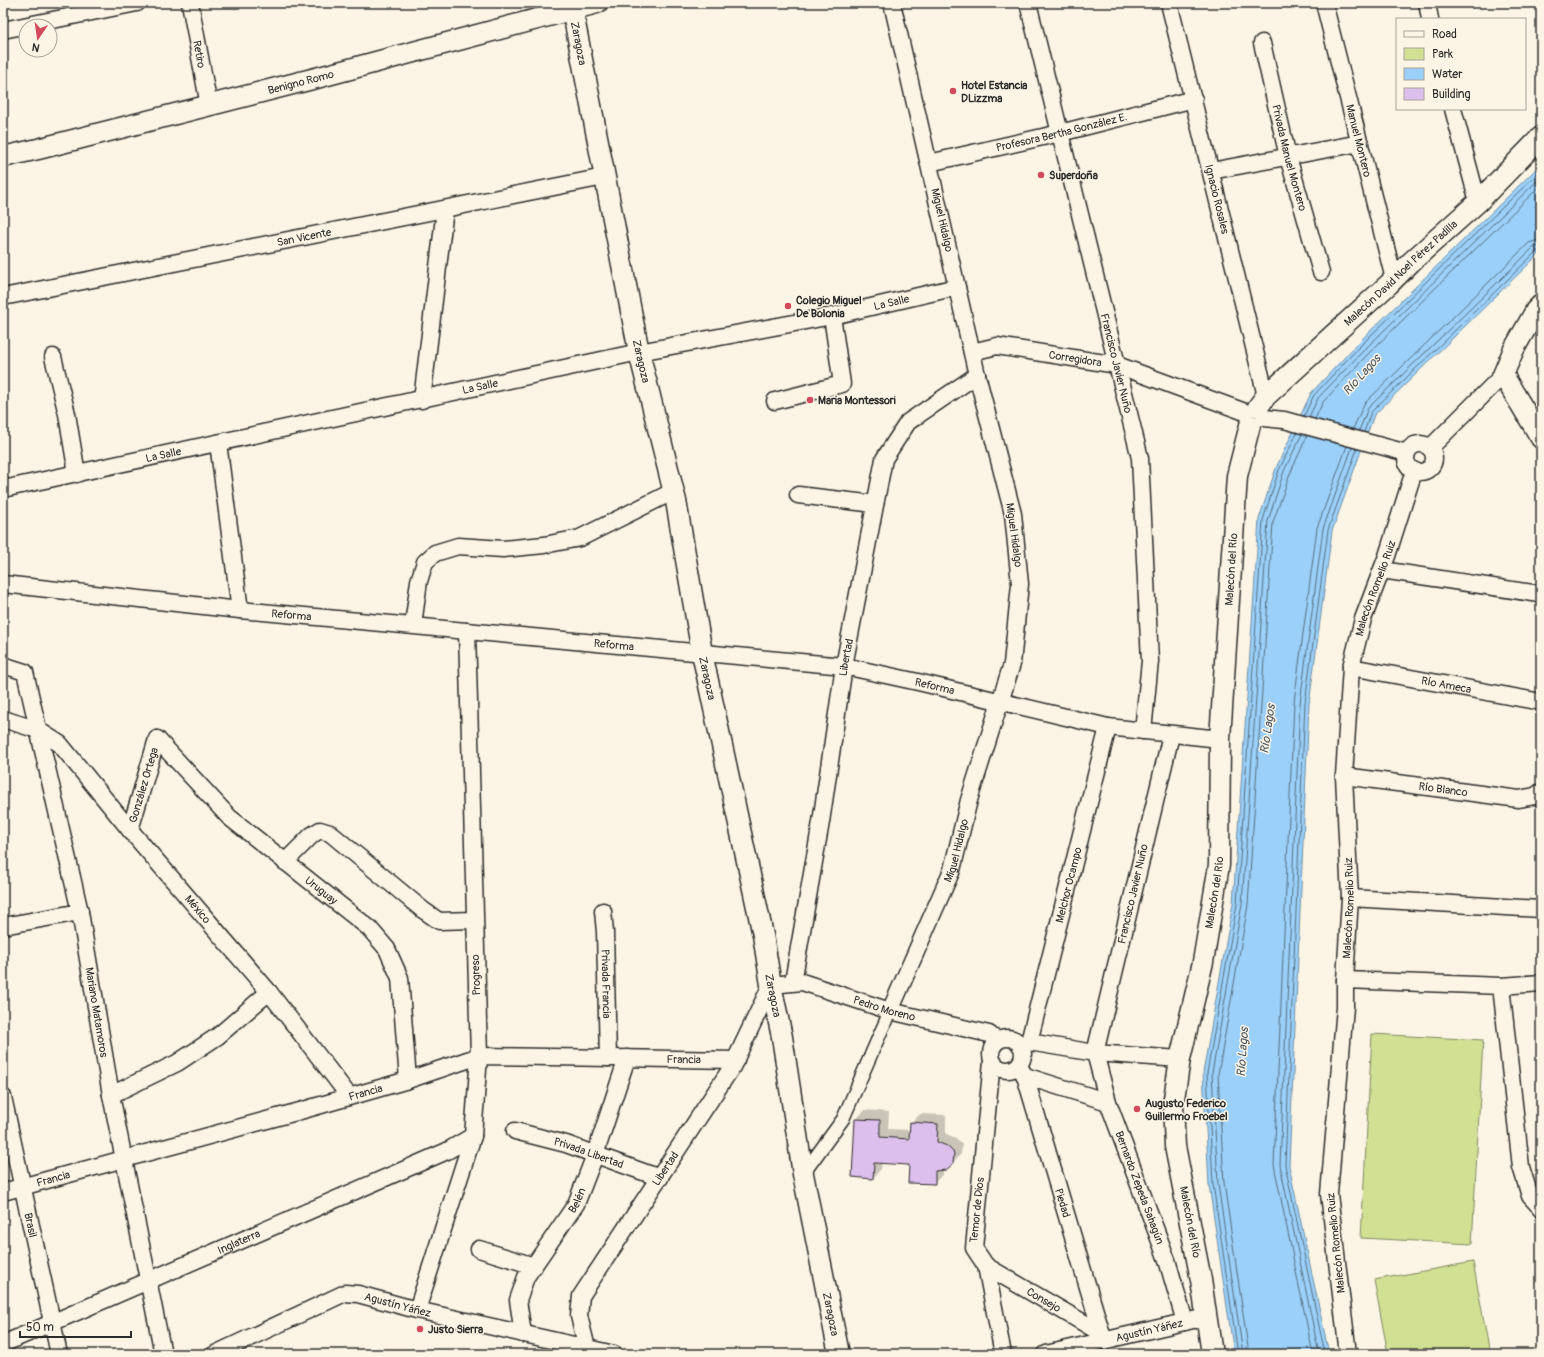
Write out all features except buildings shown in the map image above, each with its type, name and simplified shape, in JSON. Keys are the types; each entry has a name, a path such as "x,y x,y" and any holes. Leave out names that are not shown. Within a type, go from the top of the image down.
{"street":[{"path":"3,30 136,3"},
{"name":"Retiro","path":"190,3 209,106"},
{"name":"Benigno Romo","path":"3,156 38,149 320,78 572,6 597,3"},
{"name":"Miguel Hidalgo","path":"890,1011 952,870 969,800 1012,664 1020,584 1013,514 977,375 892,3"},
{"name":"Francisco Javier Nuño","path":"1028,3 1140,458 1150,661 1142,732"},
{"name":"Ignacio Rosales","path":"1170,3 1211,171 1257,412"},
{"name":"Manuel Montero","path":"1324,3 1394,279"},
{"path":"1426,3 1430,18"},
{"name":"Zaragoza","path":"572,6 639,352 674,491 702,652 763,935 782,1037 803,1174 839,1354"},
{"name":"Privada Manuel Montero","path":"1262,43 1288,156 1321,272"},
{"name":"Profesora Bertha González E.","path":"929,163 1060,133 1194,99"},
{"path":"1453,110 1478,202"},
{"name":"Malecón David Noel Pérez Padilla","path":"1257,412 1410,262 1478,202 1541,137"},
{"path":"1211,171 1360,143"},
{"name":"San Vicente","path":"3,296 604,177"},
{"path":"422,400 445,209"},
{"name":"La Salle","path":"3,489 422,400 639,352 832,316 957,287"},
{"path":"1430,448 1503,375 1514,349 1536,310 1541,305"},
{"path":"775,401 842,384 832,316"},
{"name":"Corregidora","path":"972,352 997,346 1118,365 1257,412 1407,453"},
{"path":"53,357 67,414 77,474"},
{"name":"Libertad","path":"793,982 821,822 844,666 884,459 908,422 977,375"},
{"path":"1503,375 1541,438"},
{"name":"Malecón del Río","path":"1212,1354 1201,1280 1175,1146 1173,1105 1180,1059 1203,962 1219,864 1220,739 1237,476 1257,412"},
{"path":"218,443 240,610"},
{"path":"1417,444 1422,444 1430,448 1434,457 1432,466 1424,471 1414,471 1406,461 1409,449 1417,444"},
{"name":"Malecón Romelio Ruiz","path":"1348,1354 1329,1194 1345,1007 1345,980 1350,898 1344,776 1351,667 1363,619 1382,570 1414,471"},
{"path":"413,625 419,581 425,562 435,552 458,546 503,549 544,545 580,538 674,491"},
{"path":"798,496 875,504"},
{"path":"1382,570 1539,594"},
{"name":"Reforma","path":"3,584 240,610 844,666 1108,727 1142,732 1220,739"},
{"name":"Progreso","path":"417,1310 473,1136 480,1056 474,920 467,631"},
{"name":"Mariano Matamoros","path":"3,665 25,672 80,912 111,1095 163,1354"},
{"name":"Río Ameca","path":"1351,667 1541,702"},
{"name":"México","path":"3,719 38,730 60,744 130,830 269,992 349,1096"},
{"name":"Melchor Ocampo","path":"1025,1044 1108,727"},
{"name":"Francisco Javier Nuño","path":"1095,1053 1171,735"},
{"name":"González Ortega","path":"130,830 157,739"},
{"name":"Uruguay","path":"157,739 229,817 369,928 387,949 400,978 408,1080"},
{"name":"Río Blanco","path":"1344,776 1519,799 1535,796 1541,792"},
{"path":"285,862 312,835 320,830 330,833 423,910 439,921 474,920"},
{"path":"1350,898 1541,909"},
{"name":"Privada Francia","path":"603,911 605,932 608,1058"},
{"path":"3,926 80,912"},
{"path":"1345,980 1501,986 1541,983"},
{"name":"Pedro Moreno","path":"771,984 802,982 890,1011 989,1034 997,1041"},
{"name":"Libertad","path":"586,1351 579,1316 581,1296 660,1178 736,1060 771,984"},
{"path":"1501,986 1521,1167 1530,1196 1541,1208"},
{"path":"111,1095 177,1063 218,1036 269,992"},
{"path":"803,1174 843,1120 890,1011"},
{"path":"1108,1102 1022,1071 1004,1070 995,1065 992,1060 991,1050 997,1041 1007,1038 1025,1044 1095,1053 1180,1059"},
{"path":"1022,1071 1025,1044"},
{"name":"Bernardo Zepeda Sahagún","path":"1095,1053 1108,1102 1168,1260 1185,1322"},
{"name":"Francia","path":"3,1192 408,1080 480,1056 736,1060"},
{"name":"Belén","path":"523,1334 518,1300 526,1277 576,1204 595,1155 627,1058"},
{"name":"Temor de Dios","path":"992,1060 974,1248 986,1266 1003,1354"},
{"name":"Piedad","path":"1022,1071 1103,1337"},
{"name":"Brasil","path":"3,1097 59,1354"},
{"name":"Privada Libertad","path":"515,1131 566,1144 660,1178"},
{"name":"Inglaterra","path":"3,1344 149,1282 447,1151 473,1136"},
{"path":"479,1248 534,1266"},
{"name":"Consejo","path":"986,1266 1103,1337"},
{"name":"Agustín Yáñez","path":"215,1354 345,1293 358,1294 417,1310 523,1334 586,1351 614,1354"},
{"name":"Agustín Yáñez","path":"1046,1354 1103,1337 1206,1317"}],"green space":[{"path":"1372,1034 1483,1040 1472,1244 1361,1238"},
{"path":"1473,1262 1490,1354 1388,1354 1374,1280"}],"water":[{"name":"Río Lagos","path":"1541,164 1541,252 1374,415 1332,531 1309,704 1289,1166 1329,1354 1234,1354 1209,1185 1203,1073 1233,903 1259,519 1276,468 1311,393 1357,344"}],"place":[{"name":"Hotel Estancia DLizzma","path":"953,91"},
{"name":"Superdoña","path":"1041,175"},
{"name":"Colegio Miguel De Bolonia","path":"788,306"},
{"name":"Maria Montessori","path":"810,400"},
{"name":"Augusto Federico Guillermo Froebel","path":"1137,1109"},
{"name":"Justo Sierra","path":"420,1329"}]}
